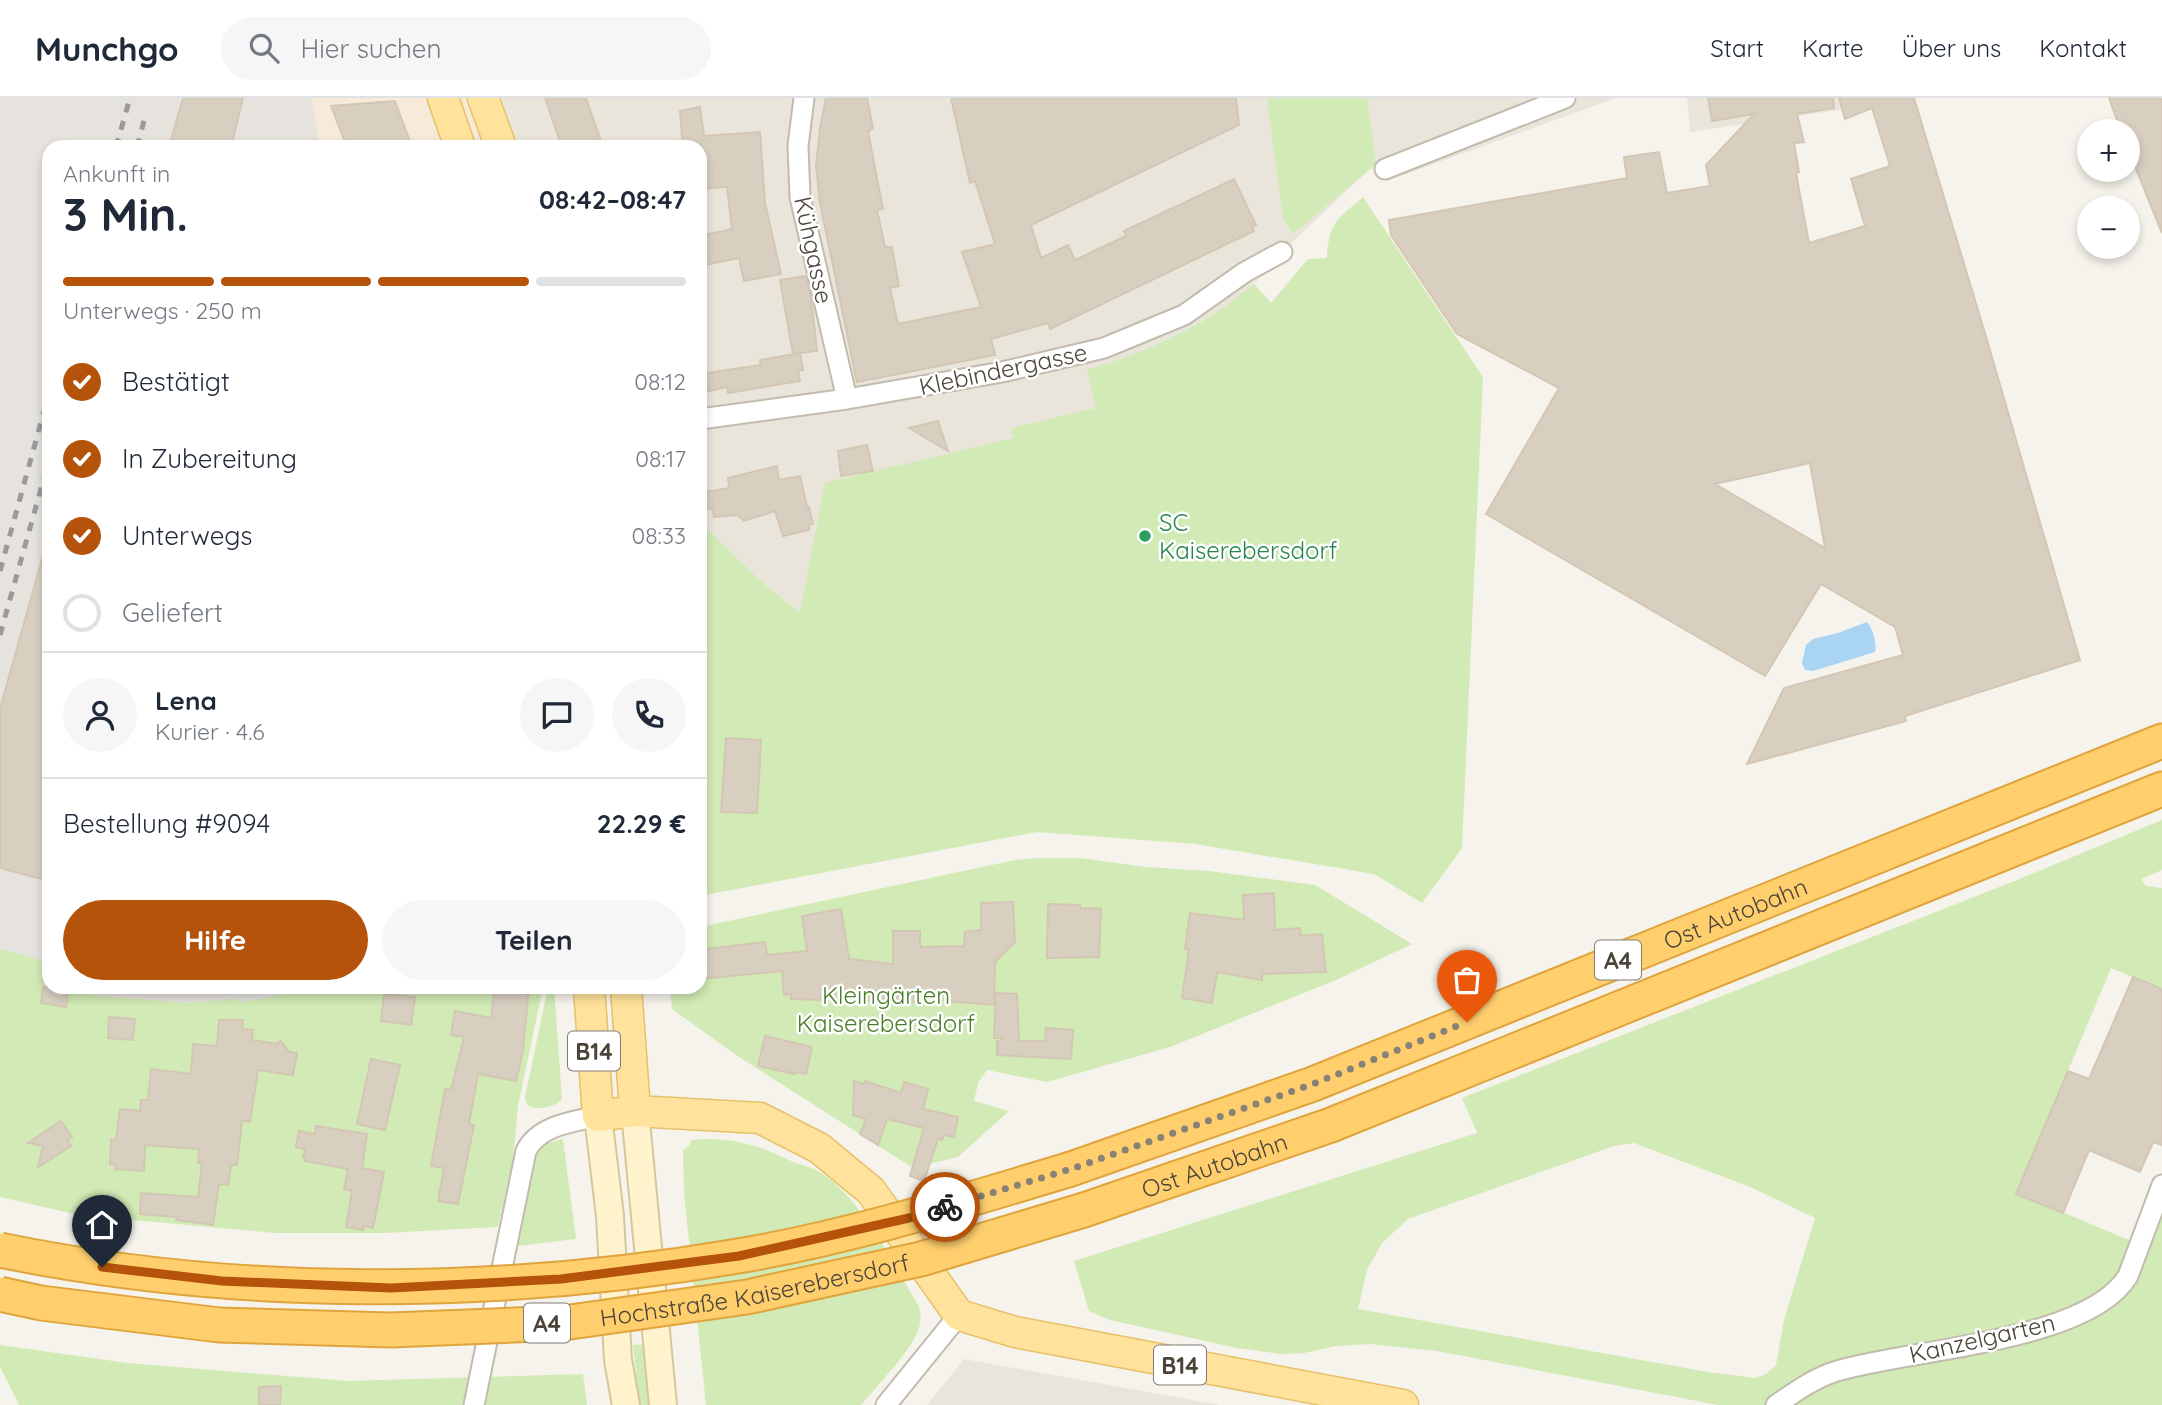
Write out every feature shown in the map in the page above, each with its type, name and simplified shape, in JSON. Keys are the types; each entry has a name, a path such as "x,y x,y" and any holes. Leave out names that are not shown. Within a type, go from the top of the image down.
{"highway":[{"name":"Ost Autobahn","path":"1071,1169 1313,1084 2162,741"},
{"name":"Ost Autobahn","path":"1084,1210 1331,1125 2162,789"},
{"name":"Hochstraße Kaiserebersdorf","path":"0,1251 53,1261 222,1281 391,1288 561,1279 739,1256 909,1218 1071,1169"},
{"name":"Hochstraße Kaiserebersdorf","path":"0,1294 41,1303 219,1325 391,1330 563,1322 760,1294 921,1259 1084,1210"}],"main road":[{"path":"443,98 458,140"},
{"path":"484,98 499,140"},
{"name":"B14","path":"589,994 598,1115"},
{"name":"B14","path":"627,994 635,1111"},
{"path":"635,1111 663,1405"},
{"path":"626,1405 618,1360 610,1216 598,1115 635,1111 760,1118 819,1148 871,1191 959,1315"},
{"name":"B14","path":"959,1315 1015,1332 1403,1405"}],"street":[{"name":"Kühgasse","path":"804,98 798,146 800,197 848,399"},
{"path":"1385,169 1564,98"},
{"name":"Klebindergasse","path":"707,418 848,399 1002,372 1104,348 1184,315 1245,272 1282,252"},
{"path":"474,1405 526,1151 542,1132 598,1115"},
{"name":"Kanzelgarten","path":"1776,1405 1806,1385 1834,1372 2018,1335 2053,1325 2110,1297 2121,1288 2128,1276 2162,1185"},
{"path":"886,1405 959,1315"}],"shaded area":[{"path":"0,98 312,98 319,140 42,140 42,960 0,949"},
{"path":"312,98 498,98 513,140 319,140"},
{"path":"498,98 1616,98 1387,181 1373,166 1282,252 1254,284 1229,305 1173,338 1122,360 1097,408 1012,428 1013,438 801,612 765,585 707,529 707,140 513,140"},
{"path":"1687,98 1871,98 1839,110 1690,132"},
{"path":"232,994 231,999 192,1003 93,996"},
{"path":"232,994 286,994 243,1002 231,999"},
{"path":"964,1359 1220,1405 927,1405"}],"green space":[{"path":"1267,98 1367,98 1376,164 1293,234 1283,218"},
{"name":"SC Kaiserebersdorf","path":"1363,197 1483,377 1462,848 1422,903 1374,874 1195,844 1037,832 707,895 707,529 765,585 800,612 825,483 1013,438 1011,428 1096,408 1087,370 1132,355 1175,336 1216,313 1254,284 1271,303 1308,259 1327,258 1332,229"},
{"path":"2162,820 2162,870 2141,879 2146,886 2162,888 2162,989 2111,968 2017,1193 2131,1241 2162,1205 2162,1405 1718,1405 1437,1351 1370,1344 1281,1354 1237,1348 1110,1320 1089,1311 1074,1261 1477,1133 1462,1098 2012,882","holes":["1634,1143 1750,1187 1815,1218 1784,1320 1776,1365 1766,1374 1755,1378 1708,1372 1358,1309 1367,1270 1382,1243 1408,1219 1614,1146"]},
{"name":"Kleingärten Kaiserebersdorf","path":"1080,858 1315,885 1412,944 1336,980 1170,1047 1047,1082 987,1070 978,1083 974,1101 1009,1111 958,1157 913,1168 739,1057 672,1009 671,994 707,994 707,926 1015,860"},
{"path":"0,949 42,960 42,994 94,994 192,1003 231,999 232,994 542,994 518,1106 513,1160 498,1227 385,1233 275,1233 79,1215 0,1197"},
{"path":"547,994 554,994 562,1099 550,1106 536,1108 527,1105 525,1097"},
{"path":"563,1139 576,1239 518,1246 525,1194 536,1155 542,1147"},
{"path":"691,1140 728,1140 759,1147 814,1169 836,1184 874,1231 916,1301 921,1317 915,1337 902,1357 861,1405 706,1405 684,1193 683,1150 689,1146"},
{"path":"644,1344 652,1405 639,1405 633,1345"},
{"path":"0,1345 128,1363 348,1381 583,1374 587,1405 19,1405 0,1367"}],"water":[{"path":"1867,622 1874,636 1875,652 1813,671 1805,670 1802,663 1806,645 1813,639"}],"building":[{"path":"183,98 243,98 233,140 171,140"},
{"path":"545,98 586,98 601,140 560,140"},
{"path":"826,98 867,98 873,128 868,132 883,209 877,210 885,247 892,247 899,286 890,288 898,324 981,307 962,252 995,244 975,181 970,183 951,98 1236,98 1239,125 1031,225 1041,258 1068,245 1075,260 1126,236 1124,231 1234,179 1256,225 1252,227 1254,231 1050,329 1048,323 991,339 995,355 857,382 820,203 816,166"},
{"path":"1708,98 1833,98 1834,108 1797,114 1804,142 1794,143 1799,172 1796,173 1809,243 1865,226 1851,179 1890,166 1872,108 1845,119 1839,98 1914,98 2080,660 1905,716 1906,721 1747,764 1784,688 1903,655 1895,627 1821,584 1765,676 1486,514 1559,388 1457,334 1391,235 1389,220 1627,178 1624,157 1659,152 1667,193 1710,186 1706,165 1754,114 1712,121","holes":["1810,463 1825,548 1715,484"]},
{"path":"2109,98 2162,98 2162,233 2140,179 2140,119 2117,119"},
{"path":"395,101 409,140 344,140 331,106"},
{"path":"700,107 704,136 760,132 765,203 781,274 744,281 739,258 707,265 707,234 732,229 727,187 707,188 707,140 682,140 680,111"},
{"path":"806,276 817,351 793,354 780,280"},
{"path":"800,353 803,370 798,371 800,381 728,393 727,387 707,391 707,373 761,365 760,360"},
{"path":"938,421 948,451 909,428"},
{"path":"867,445 873,471 841,476 838,451"},
{"path":"777,466 779,480 800,476 813,524 809,525 809,530 783,536 775,511 744,521 737,515 714,517 712,508 707,509 707,492 729,488 728,478"},
{"path":"42,559 42,879 0,868 0,709"},
{"path":"726,738 761,740 757,813 721,812"},
{"path":"1274,893 1275,930 1300,928 1301,936 1322,934 1326,972 1262,974 1262,980 1217,972 1212,1003 1182,998 1189,949 1185,949 1190,913 1244,920 1243,895"},
{"path":"1013,902 1015,942 995,962 994,1005 933,1000 933,1003 791,999 791,994 784,995 782,971 707,978 707,949 765,942 767,955 807,951 802,916 841,909 849,959 893,964 893,931 920,931 920,947 964,946 965,932 981,930 981,903"},
{"path":"1048,904 1101,909 1099,957 1047,958"},
{"path":"2133,977 2162,989 2162,1145 2153,1142 2140,1172 2089,1150 2063,1213 2016,1194 2068,1071 2089,1079"},
{"path":"996,993 1017,994 1019,1041 1045,1041 1046,1028 1073,1030 1071,1059 997,1055 997,1041 1002,1038 994,1038"},
{"path":"42,994 68,994 66,1007 41,1003"},
{"path":"384,994 415,997 411,1025 381,1021"},
{"path":"494,994 528,994 523,1050 516,1081 478,1074 469,1124 474,1125 458,1204 438,1201 444,1168 431,1166 445,1089 451,1090 464,1037 451,1035 455,1011 491,1018"},
{"path":"109,1017 135,1019 133,1040 108,1038"},
{"path":"219,1020 243,1020 242,1029 253,1030 252,1040 276,1044 281,1041 289,1052 297,1053 293,1075 258,1070 250,1122 242,1120 237,1165 231,1165 228,1185 219,1184 213,1225 176,1220 177,1217 140,1214 141,1193 198,1197 202,1164 198,1163 199,1149 145,1145 144,1171 115,1169 116,1165 110,1164 111,1139 116,1140 120,1109 140,1111 141,1100 148,1100 151,1069 191,1074 193,1044 217,1046"},
{"path":"765,1036 812,1047 806,1074 758,1066"},
{"path":"371,1059 400,1065 385,1130 357,1124"},
{"path":"854,1081 864,1084 865,1081 901,1093 904,1082 928,1089 923,1109 958,1117 954,1137 944,1135 942,1140 938,1139 924,1181 910,1176 924,1128 887,1119 878,1145 860,1134 866,1119 853,1115"},
{"path":"61,1121 72,1137 67,1140 71,1146 38,1167 43,1146 28,1143"},
{"path":"316,1126 367,1134 362,1168 384,1172 373,1228 364,1226 363,1230 346,1227 352,1191 344,1189 348,1169 305,1161 305,1149 296,1147 299,1131 315,1134"},
{"path":"281,1386 280,1405 259,1405 259,1387"}],"railway":[{"path":"118,140 130,98"},
{"path":"139,140 145,117"},
{"path":"0,571 42,418"},
{"path":"0,635 42,485"}],"way so far":[{"path":"945,1207 1071,1169 1313,1084 1467,1022"}],"place":[{"name":"SC Kaiserebersdorf","path":"1145,536"}],"route":[{"path":"102,1267 222,1281 391,1288 561,1279 739,1256 909,1218 945,1207"}]}
